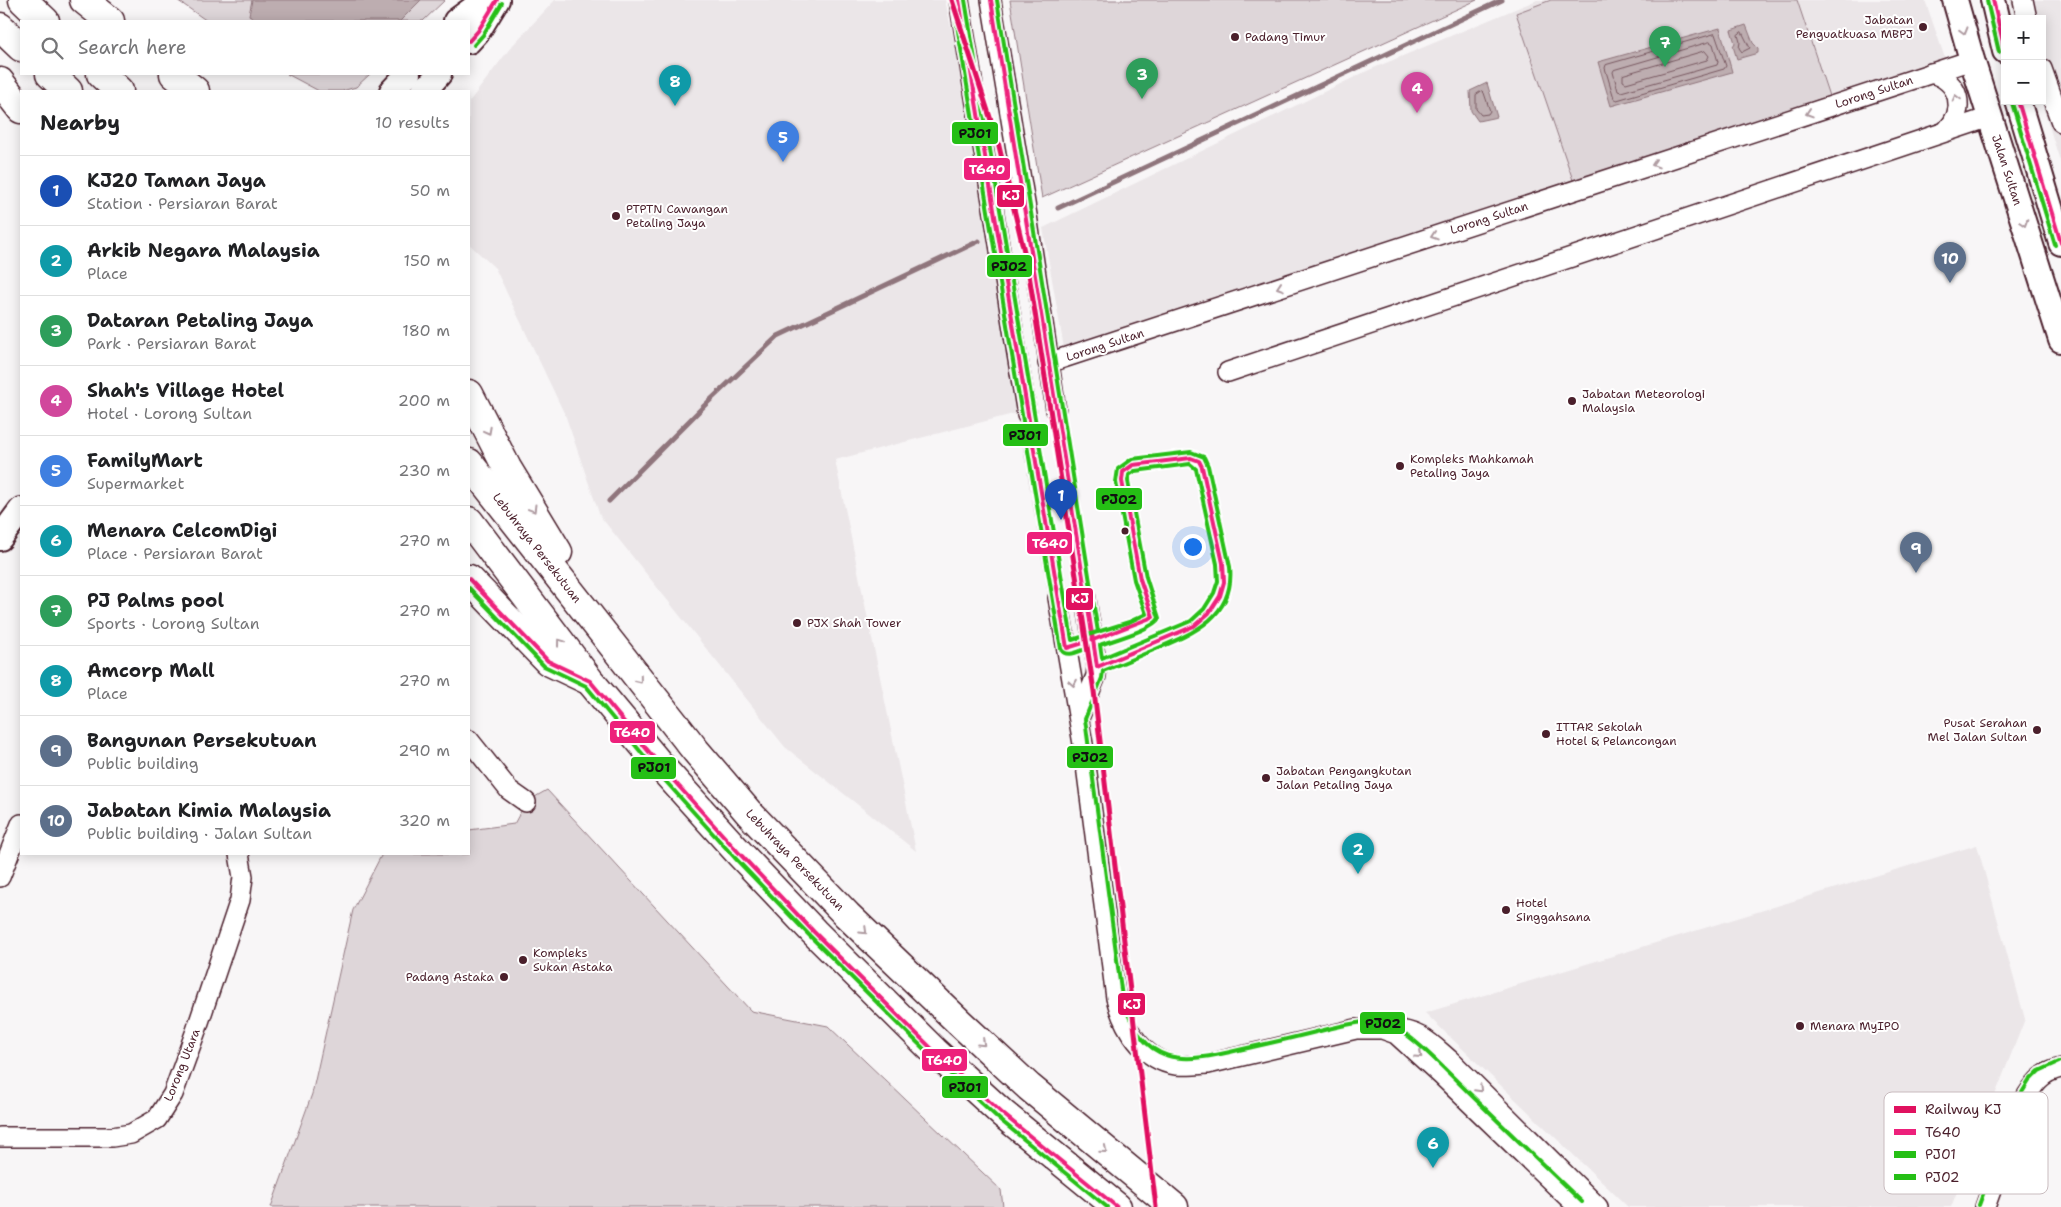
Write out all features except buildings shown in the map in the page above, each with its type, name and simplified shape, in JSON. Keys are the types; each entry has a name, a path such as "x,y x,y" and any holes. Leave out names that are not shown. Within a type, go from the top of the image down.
{"highway":[{"path":"23,0 44,20"},
{"path":"84,0 109,20"},
{"path":"0,27 20,46"},
{"path":"51,75 67,90"},
{"path":"102,75 119,90"},
{"path":"175,75 194,90"},
{"path":"0,82 20,108"},
{"path":"470,396 507,468 617,652"},
{"name":"Lebuhraya Persekutuan","path":"470,464 696,752 749,813 847,915 1029,1087 1174,1207"},
{"path":"470,522 590,681 665,771 740,854 835,953 948,1063 1004,1114 1117,1207"},
{"path":"470,580 548,661 590,681"}],"main road":[{"path":"457,20 485,0"},
{"path":"470,40 478,31 497,0"},
{"name":"Jalan Sultan","path":"1955,0 1972,60 2061,340"},
{"path":"1992,0 2001,35"},
{"path":"393,90 407,75"},
{"path":"425,90 438,75"},
{"path":"2019,105 2061,243"},
{"path":"0,538 20,511"}],"street":[{"path":"959,0 1027,414"},
{"path":"991,0 1056,410"},
{"path":"2023,0 2026,15"},
{"name":"Lorong Sultan","path":"1048,363 1972,60"},
{"path":"1931,73 1946,80 1957,96 1957,116 1953,124 1946,131"},
{"path":"2046,80 2061,122"},
{"path":"1228,372 1990,117"},
{"path":"1079,718 1096,676 1097,667 1086,594"},
{"path":"1058,598 1079,718 1116,998 1120,1014 1136,1041 1160,1059 1174,1065 1190,1066 1208,1064 1356,1029 1409,1030 1451,1061 1598,1207"},
{"path":"470,741 510,790 526,802"},
{"path":"0,877 20,827"},
{"name":"Lorong Utara","path":"0,1138 112,1137 131,1134 157,1119 173,1094 240,900 242,877 239,855"},
{"path":"1382,1029 1396,1034 1578,1207"},
{"path":"2028,1092 2042,1075 2061,1068"},
{"path":"1985,1207 1990,1194"}],"shaded area":[{"path":"177,0 445,0 424,20 206,20"},
{"path":"555,0 945,0 970,114 1021,412 835,460 916,851 785,747 600,516 566,417 495,268 470,245 470,101 511,47"},
{"path":"1010,0 1477,0 1042,198"},
{"path":"1537,0 1925,0 1946,61 1065,354 1043,228 1369,70"},
{"path":"1551,0 1797,0 1829,96 1574,183 1516,13"},
{"path":"2010,0 2061,0 2061,164 2042,105 2046,105 2046,15 2015,15"},
{"path":"289,75 369,75 356,87 346,90 317,90"},
{"name":"Kompleks Sukan Astaka","path":"547,790 751,1011 828,1026 1001,1190 1003,1207 271,1207 312,1094 353,910 381,855 470,855 470,830 514,824 526,802"},
{"path":"1977,845 2025,1019 1996,1092 1884,1092 1884,1194 1956,1194 1951,1207 1628,1207 1425,1013"}],"water":[{"path":"252,0 421,0 401,20 253,20 249,15"},
{"path":"1746,25 1753,43 1758,48 1758,53 1737,59 1731,30"},
{"path":"1720,28 1732,72 1611,106 1598,62"},
{"path":"1487,83 1497,117 1478,121 1471,111 1470,91"}],"waterway":[{"path":"1058,208 1502,0"},
{"path":"609,501 704,406 778,336 979,241"}],"tunnel":[{"path":"1056,410 1085,594"},
{"path":"1027,415 1058,598"}],"rail line":[{"name":"KJ","path":"952,0 998,142 1028,268 1094,691 1156,1207"}],"transit line":[{"name":"T640","path":"470,40 478,31 497,0"},
{"name":"T640","path":"959,0 1067,648 1093,640"},
{"name":"PJ02","path":"965,0 1072,640 1129,622 1146,614 1134,580 1116,482 1118,469 1132,459 1191,452 1204,457 1208,466 1230,567 1230,584 1226,598 1219,610 1197,629 1184,636 1103,671 1102,678 1085,719 1122,997 1131,1021 1141,1038 1154,1049 1168,1056 1183,1058 1221,1054 1356,1023 1377,1022 1394,1027 1405,1033 1428,1053 1582,1202"},
{"name":"T640","path":"991,0 1093,640"},
{"name":"PJ01","path":"997,0 1098,632"},
{"name":"T640","path":"1993,0 2001,33"},
{"name":"PJ01","path":"953,1 1061,649 1069,654 1088,648"},
{"name":"PJ01","path":"1987,1 1999,52"},
{"name":"PJ01","path":"474,45 483,35 502,3"},
{"name":"PJ01","path":"2013,105 2055,245"},
{"name":"T640","path":"2019,105 2061,243"},
{"name":"T640","path":"1191,458 1199,461 1202,467 1223,563 1224,582 1220,596 1209,613 1194,626 1097,667 1093,640 1153,617 1140,579 1122,481 1123,472 1133,465 1191,458"},
{"name":"PJ01","path":"1190,464 1196,469 1217,564 1218,581 1214,593 1204,609 1191,621 1102,658 1100,645 1142,630 1156,622 1159,618 1146,577 1128,481 1129,475 1135,471 1190,464"},
{"name":"T640","path":"470,580 548,661 590,681 665,771 740,854 814,932 934,1051 1003,1114 1117,1207"},
{"name":"PJ01","path":"470,589 544,666 586,686 660,775 735,858 810,936 930,1055 999,1119 1107,1207"},
{"name":"PJ02","path":"2022,1092 2029,1081 2039,1071 2059,1062"},
{"name":"PJ02","path":"1979,1205 1983,1194"}],"place":[{"name":"Jabatan Penguatkuasa MBPJ","path":"1923,27"},
{"name":"Padang Timur","path":"1235,37"},
{"name":"PJ Palms pool","path":"1665,67"},
{"name":"Dataran Petaling Jaya","path":"1142,99"},
{"name":"Amcorp Mall","path":"675,106"},
{"name":"Shah's Village Hotel","path":"1417,113"},
{"name":"FamilyMart","path":"783,162"},
{"name":"PTPTN Cawangan Petaling Jaya","path":"616,216"},
{"name":"Jabatan Kimia Malaysia","path":"1950,283"},
{"name":"Jabatan Meteorologi Malaysia","path":"1572,401"},
{"name":"Kompleks Mahkamah Petaling Jaya","path":"1400,466"},
{"name":"KJ20 Taman Jaya","path":"1061,520"},
{"name":"Bangunan Persekutuan","path":"1916,573"},
{"name":"PJX Shah Tower","path":"797,623"},
{"name":"Pusat Serahan Mel Jalan Sultan","path":"2037,730"},
{"name":"ITTAR Sekolah Hotel & Pelancongan","path":"1546,734"},
{"name":"Jabatan Pengangkutan Jalan Petaling Jaya","path":"1266,778"},
{"name":"Arkib Negara Malaysia","path":"1358,874"},
{"name":"Hotel Singgahsana","path":"1506,910"},
{"name":"Kompleks Sukan Astaka","path":"523,960"},
{"name":"Padang Astaka","path":"504,977"},
{"name":"Menara MyIPO","path":"1800,1026"},
{"name":"Menara CelcomDigi","path":"1433,1168"}]}
